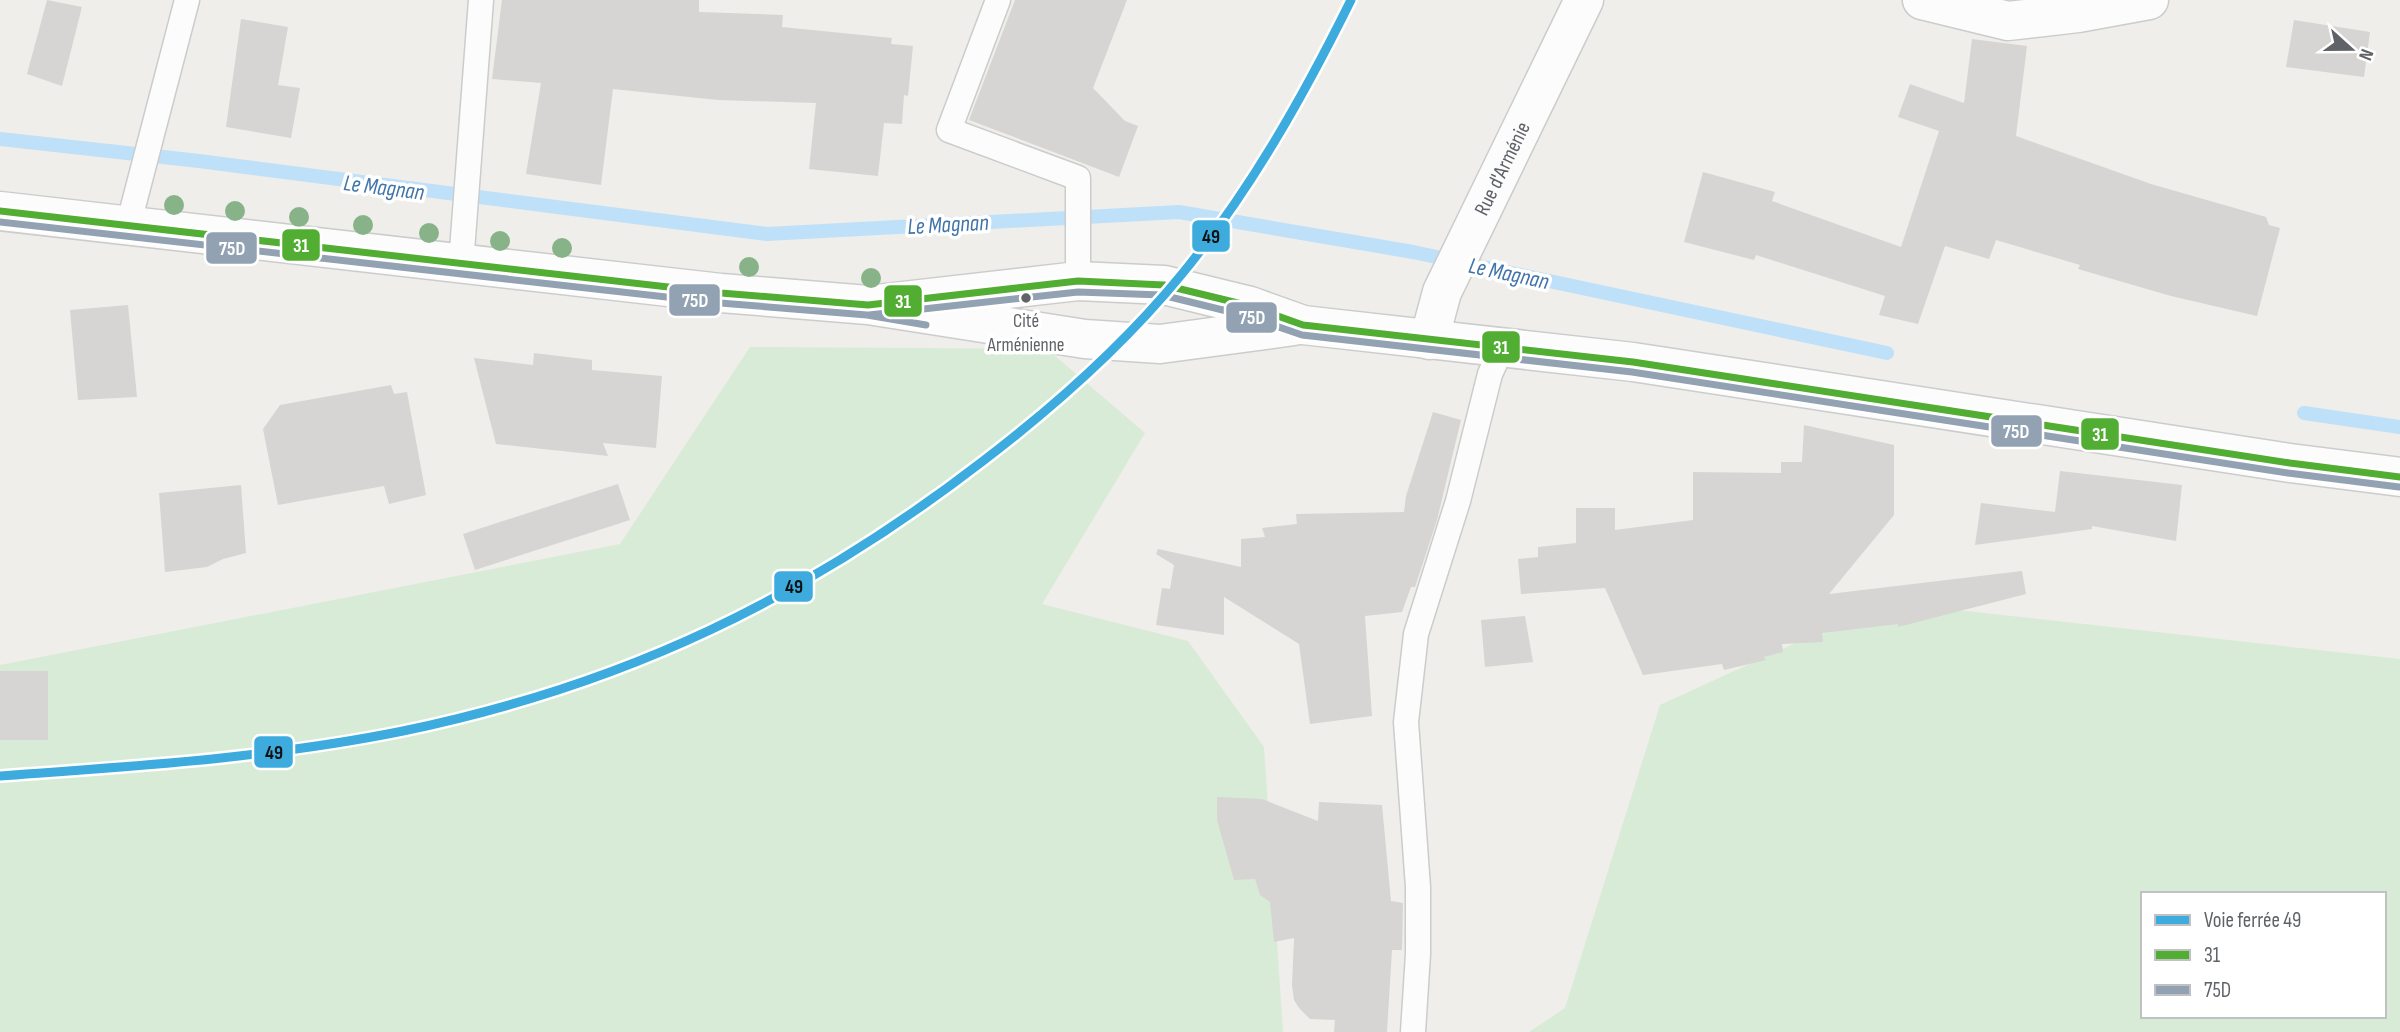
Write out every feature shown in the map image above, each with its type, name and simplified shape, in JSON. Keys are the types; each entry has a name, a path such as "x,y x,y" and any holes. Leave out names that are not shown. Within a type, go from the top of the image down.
{"street":[{"name":"Rue d'Arménie","path":"1429,340 1442,292 1584,0"},
{"path":"1922,0 2008,21 2078,13 2149,0"},
{"path":"0,211 707,291 868,305 1085,339 1160,344 1303,325"},
{"path":"868,305 1079,281 1164,285 1250,306 1303,325 1633,362 2197,449 2400,477"}],"lane":[{"path":"128,226 187,0"},
{"path":"461,264 481,0"},
{"path":"998,0 949,130 1078,178 1079,281"},
{"path":"1413,1032 1418,954 1418,887 1406,722 1416,634 1458,500 1490,374 1502,348"}],"green space":[{"path":"750,347 1047,349 1145,433 1042,604 1188,641 1264,747 1283,1032 0,1032 0,665 620,544"},
{"path":"1885,602 2400,659 2400,1032 1529,1032 1565,1008 1660,705"}],"building":[{"path":"47,0 82,7 62,86 27,74"},
{"path":"502,0 699,0 699,12 783,15 782,27 892,38 891,44 913,46 902,124 884,123 878,176 809,169 816,103 718,100 613,89 601,185 526,174 541,83 492,79"},
{"path":"1015,0 1127,0 1093,88 1125,121 1138,126 1119,177 969,120"},
{"path":"241,19 288,27 278,85 300,88 291,138 226,127"},
{"path":"2294,20 2370,32 2364,77 2286,67"},
{"path":"1972,39 2027,46 2016,136 2151,184 2266,217 2269,225 2280,228 2257,316 2171,296 2078,269 2080,265 1996,240 1989,259 1945,246 1918,324 1879,315 1885,296 1756,255 1754,260 1684,242 1703,172 1775,192 1772,201 1901,247 1939,131 1898,117 1910,84 1964,103"},
{"path":"128,305 137,397 78,400 70,310"},
{"path":"534,353 592,360 592,370 662,376 656,448 603,443 608,456 496,444 474,358 533,365"},
{"path":"391,385 394,394 407,392 426,495 389,504 384,486 278,505 263,429 280,405"},
{"path":"1433,412 1461,420 1437,520 1415,587 1411,587 1402,612 1365,616 1372,716 1310,724 1299,644 1224,597 1224,635 1156,625 1162,588 1170,589 1174,565 1156,554 1158,549 1241,567 1241,539 1265,537 1262,528 1297,524 1296,514 1404,512 1406,496"},
{"path":"1804,425 1894,445 1894,515 1829,594 2022,571 2026,594 1898,627 1898,624 1822,633 1823,642 1782,644 1783,652 1764,657 1766,660 1724,670 1722,664 1643,675 1605,588 1521,594 1518,559 1538,557 1538,547 1576,543 1576,508 1615,508 1615,530 1693,520 1693,472 1781,473 1781,462 1802,462"},
{"path":"2060,471 2182,485 2176,541 2092,526 2092,529 1975,545 1981,503 2055,512"},
{"path":"618,484 630,520 475,570 463,534"},
{"path":"241,485 246,553 223,559 207,567 165,572 159,493"},
{"path":"1525,616 1533,662 1485,667 1481,620"},
{"path":"0,671 48,671 48,740 0,740"},
{"path":"1217,797 1262,799 1318,821 1319,802 1382,805 1391,901 1403,903 1402,950 1392,950 1387,1032 1334,1032 1335,1020 1310,1019 1299,1008 1294,1000 1292,985 1294,938 1274,942 1270,902 1260,895 1255,879 1234,880 1217,820"}],"waterway":[{"name":"Le Magnan","path":"0,139 199,161 767,234 1179,212 1413,252 1887,353"},
{"name":"Le Magnan","path":"2304,413 2400,427"}],"rail line":[{"name":"49","path":"0,776 253,754 403,731 484,712 562,689 637,662 709,631 779,595 848,555 983,461 1036,419 1113,350 1182,274 1230,210 1274,142 1351,0"}],"transit line":[{"name":"31","path":"0,211 721,293 868,305 1078,281 1164,285 1250,306 1303,325 1633,362 2290,463 2400,477"},
{"name":"75D","path":"0,222 720,303 867,315 926,325"},
{"name":"75D","path":"869,315 1078,292 1162,295 1247,316 1302,335 1632,372 2288,473 2399,487"}],"place":[{"name":"Cité Arménienne","path":"1026,298"}]}
